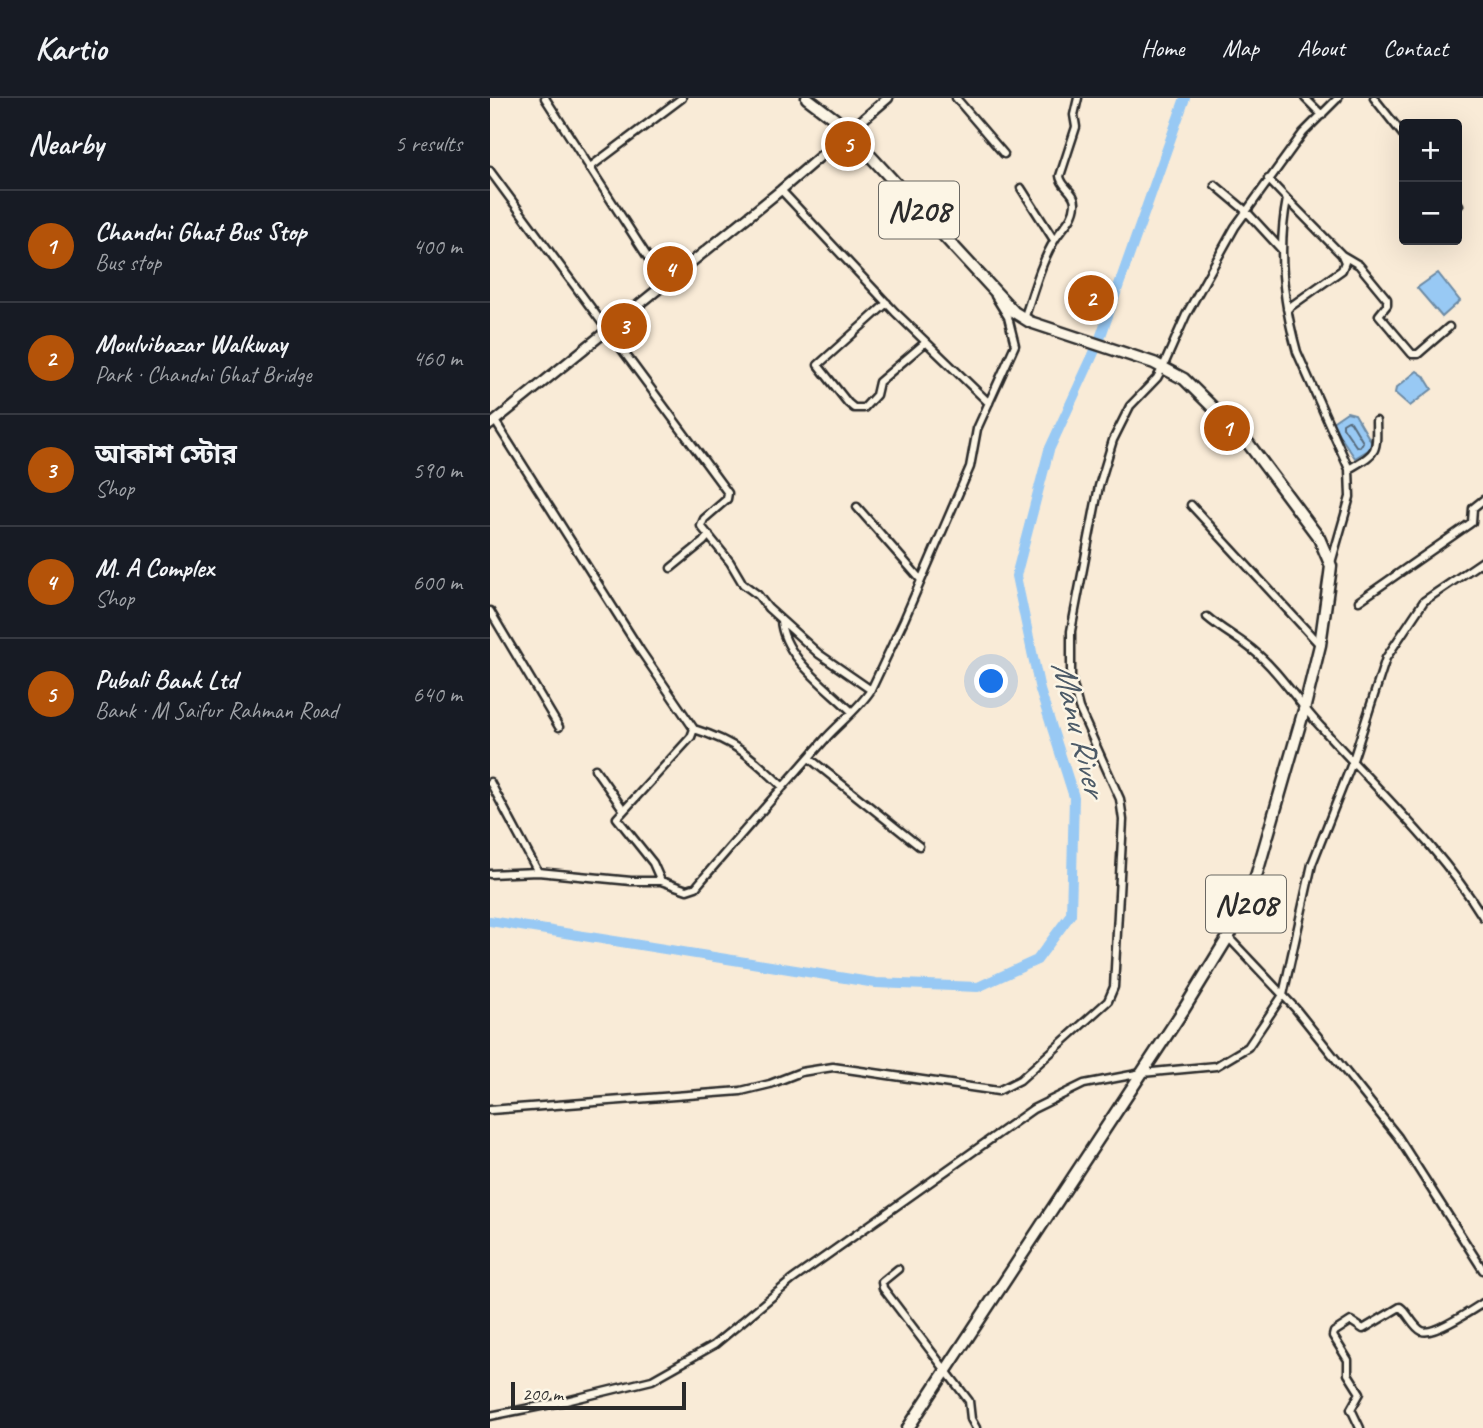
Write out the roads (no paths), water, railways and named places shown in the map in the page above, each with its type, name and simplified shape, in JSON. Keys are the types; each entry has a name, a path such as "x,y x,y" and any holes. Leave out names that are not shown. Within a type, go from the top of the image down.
{"highway":[{"name":"N208","path":"807,98 849,133 1014,312 1027,320 1159,365 1184,379 1245,439 1319,538 1331,566 1320,645 1304,710 1257,873 1241,916 1142,1073 908,1428"}],"main road":[{"path":"493,423 781,190 888,98"}],"street":[{"path":"545,98 665,284"},
{"path":"589,168 682,98"},
{"path":"956,98 1004,154"},
{"path":"1027,320 1044,263 1054,240 1069,224 1075,204 1075,199 1060,182 1060,176 1076,127 1074,115 1078,98"},
{"path":"1305,98 1322,115"},
{"path":"490,1110 741,1091 826,1067 999,1091 1020,1080 1108,1002 1115,987 1123,820 1120,799 1079,709 1071,677 1071,631 1099,486 1113,440 1130,406 1157,378 1159,365 1246,211 1303,133 1338,98"},
{"path":"1374,98 1399,130"},
{"path":"490,170 728,493 727,499 701,526 730,562 743,584 819,654 871,690"},
{"path":"1268,180 1342,255 1360,265 1387,299 1387,305 1379,316 1412,354 1418,354 1449,327"},
{"path":"1216,186 1246,211 1281,249"},
{"path":"1021,188 1054,240"},
{"path":"781,190 887,303 989,403"},
{"path":"1287,199 1281,249 1287,309 1297,352 1349,469 1350,497 1331,566"},
{"path":"1287,309 1342,270 1345,262 1342,255"},
{"path":"490,874 538,872 631,881 661,881 687,890 696,887 871,690 970,467 977,429 1015,345 1008,317 984,280"},
{"path":"887,303 818,365 848,403 854,408 864,408 876,395 879,382 926,342"},
{"path":"1349,469 1376,450 1376,421"},
{"path":"493,423 694,729 731,743 748,754 783,787"},
{"path":"1359,601 1472,522 1473,508 1483,500"},
{"path":"1191,505 1320,645"},
{"path":"857,507 921,580"},
{"path":"671,568 709,535"},
{"path":"490,1416 652,1380 714,1345 792,1280 1033,1109 1084,1084 1142,1073 1216,1066 1248,1047 1283,995 1312,864 1352,762 1386,658 1424,601 1483,561"},
{"path":"490,611 559,727"},
{"path":"1207,617 1255,651 1304,710 1409,822 1467,891 1483,917"},
{"path":"781,620 782,635 794,652 852,712"},
{"path":"661,881 653,863 617,818 691,737 694,729"},
{"path":"809,758 919,846"},
{"path":"595,769 623,810"},
{"path":"490,782 538,872"},
{"path":"1228,938 1283,995 1398,1137 1483,1270"},
{"path":"898,1269 882,1282 883,1288 968,1401 971,1419 976,1428"},
{"path":"1360,1428 1351,1409 1360,1393 1348,1374 1348,1360 1332,1336 1334,1332 1352,1321 1363,1329 1400,1307 1420,1331 1427,1332 1483,1303"}],"water":[{"path":"1438,273 1460,301 1442,317 1417,288"},
{"path":"1417,371 1424,376 1432,389 1410,406 1395,393 1396,388"},
{"path":"1347,412 1355,414 1373,445 1355,458 1331,423"}],"waterway":[{"name":"Manu River","path":"490,921 876,983 978,987 1037,960 1071,914 1074,797 1040,690 1016,576 1049,450 1098,344 1185,98"}],"place":[{"name":"Pubali Bank Ltd","path":"848,144"},
{"name":"M. A Complex","path":"670,269"},
{"name":"Moulvibazar Walkway","path":"1091,298"},
{"name":"আকাশ স্টোর","path":"624,326"},
{"name":"Chandni Ghat Bus Stop","path":"1227,428"}]}
